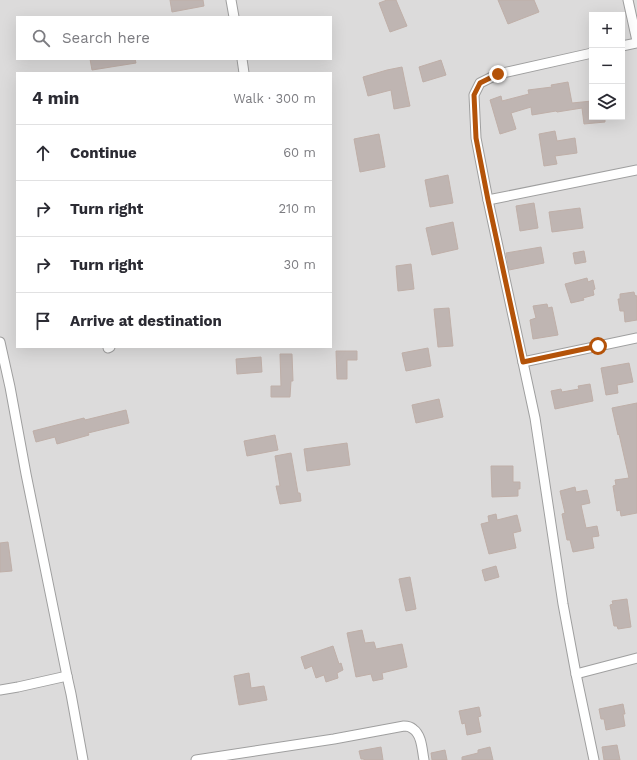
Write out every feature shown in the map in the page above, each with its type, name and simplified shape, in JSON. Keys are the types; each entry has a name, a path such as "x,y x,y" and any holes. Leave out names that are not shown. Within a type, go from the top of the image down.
{"street":[{"path":"231,0 234,16"},
{"path":"625,45 637,42 628,0"},
{"path":"589,54 498,74 480,83 474,95 476,138 488,200 536,418 563,604 594,760"},
{"path":"242,60 244,72"},
{"path":"488,200 637,170"},
{"path":"523,362 637,338"},
{"path":"0,342 83,760"},
{"path":"0,389 10,387"},
{"path":"576,674 637,658"},
{"path":"0,690 67,676"},
{"path":"196,760 247,756 404,726 414,729 419,736 424,760"}],"shaded area":[{"path":"0,0 637,0 637,760 0,760"}],"building":[{"path":"170,0 203,0 204,6 172,12"},
{"path":"387,0 396,0 407,26 390,32 379,3"},
{"path":"498,0 534,0 539,12 508,24"},
{"path":"90,60 135,60 136,63 92,70"},
{"path":"441,60 446,75 423,82 419,67"},
{"path":"402,67 410,106 394,109 391,90 368,96 363,77"},
{"path":"568,82 572,103 589,101 589,120 605,120 605,122 584,124 582,108 532,115 531,107 511,113 516,129 500,134 490,100 501,96 502,101 529,94 528,90 552,87 551,85"},
{"path":"555,131 557,141 575,138 577,153 555,156 557,164 544,166 539,134"},
{"path":"379,134 385,167 360,172 354,139"},
{"path":"448,175 453,203 430,207 425,180"},
{"path":"534,203 538,228 520,231 516,206"},
{"path":"580,208 583,228 552,232 549,212"},
{"path":"453,222 458,249 432,255 426,228"},
{"path":"541,247 544,263 509,270 506,253"},
{"path":"584,251 586,262 575,264 573,253"},
{"path":"411,264 414,289 398,291 396,266"},
{"path":"587,278 588,282 593,280 595,289 593,290 594,295 583,298 584,300 571,303 565,284"},
{"path":"634,292 637,299 637,320 625,322 624,311 620,311 618,299 620,299 620,294"},
{"path":"547,304 548,308 552,307 558,335 533,339 530,320 536,318 533,306"},
{"path":"449,308 453,346 438,347 434,309"},
{"path":"428,348 431,366 406,371 402,353"},
{"path":"336,351 357,351 357,360 347,360 347,379 337,379"},
{"path":"280,354 292,354 293,381 291,381 290,397 271,397 271,386 281,386"},
{"path":"261,357 262,372 237,374 236,359"},
{"path":"629,363 633,382 617,385 618,393 606,395 601,368"},
{"path":"590,384 593,401 555,409 551,391 561,389 562,392 579,389 578,386"},
{"path":"439,399 443,417 416,423 412,405"},
{"path":"637,403 637,513 621,516 620,510 617,511 613,486 616,485 615,480 629,478 612,408"},
{"path":"126,410 129,423 88,433 89,435 57,444 55,437 36,442 33,431 84,418 85,420"},
{"path":"275,435 278,450 247,456 244,441"},
{"path":"347,443 350,465 307,471 304,449"},
{"path":"291,453 298,493 300,493 301,501 280,504 276,486 280,486 275,456"},
{"path":"491,466 513,466 513,482 520,482 518,496 492,497"},
{"path":"575,487 576,492 587,490 590,503 581,505 586,528 597,526 599,536 592,537 594,548 573,552 570,540 567,540 562,514 565,513 560,491"},
{"path":"496,514 497,520 517,515 521,531 513,533 516,548 489,554 481,524 489,522 488,516"},
{"path":"8,542 12,571 0,572 0,543"},
{"path":"496,566 499,577 485,581 482,570"},
{"path":"410,577 416,609 406,611 399,579"},
{"path":"627,599 631,627 618,629 617,626 614,626 610,605 613,604 612,601"},
{"path":"362,630 365,643 374,642 376,649 402,644 407,667 382,673 383,679 373,681 371,674 356,677 347,633"},
{"path":"333,646 339,664 341,663 343,670 337,673 338,678 326,682 324,675 316,678 312,666 305,669 301,657"},
{"path":"249,673 251,688 264,686 267,700 239,705 234,676"},
{"path":"623,704 625,726 606,730 604,719 601,719 599,709"},
{"path":"479,707 481,716 478,717 481,732 467,735 465,723 462,724 459,711"},
{"path":"617,745 620,760 604,760 602,747"},
{"path":"381,747 383,760 361,759 359,751"},
{"path":"490,747 493,760 462,760 462,757 478,753 478,750"},
{"path":"445,750 447,760 432,760 431,753"}],"route":[{"path":"498,74 480,83 474,95 476,138 523,362 598,346"}]}
